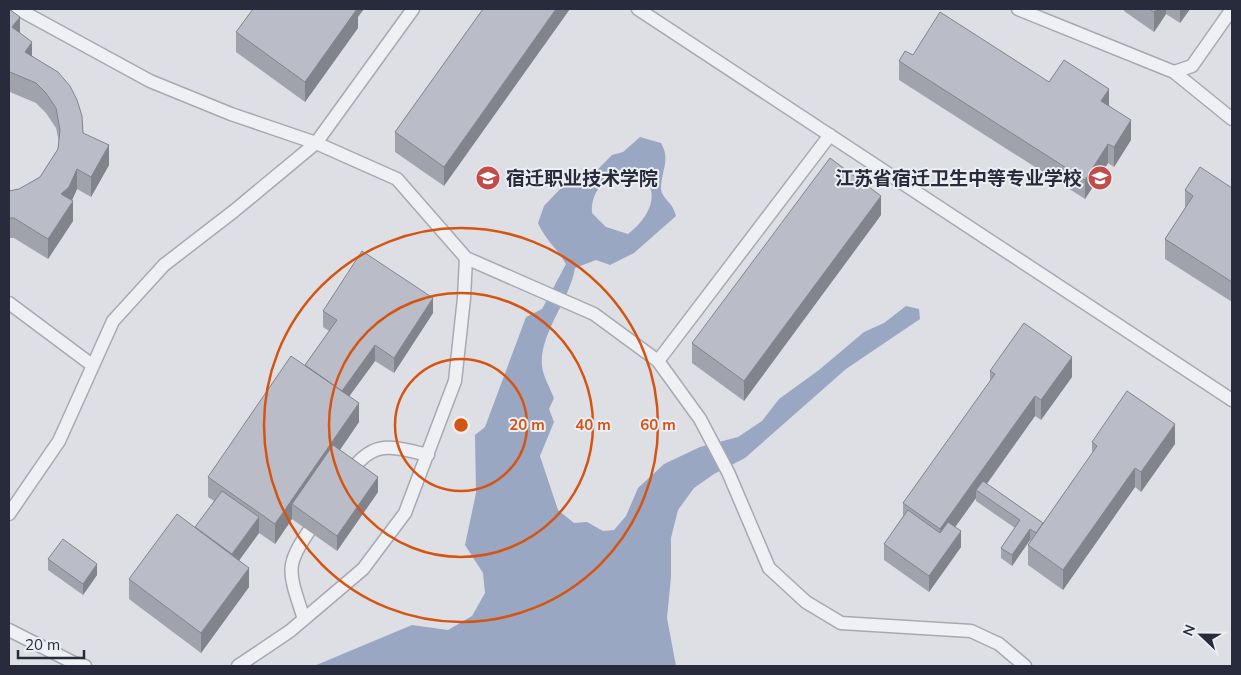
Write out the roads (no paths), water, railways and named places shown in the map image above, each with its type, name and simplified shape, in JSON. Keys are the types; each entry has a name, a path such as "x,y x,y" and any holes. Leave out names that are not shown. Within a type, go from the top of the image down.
{"lane":[{"path":"18,9 150,81 231,114 316,143 397,179 466,258 594,314 658,361 705,428 728,472 769,568 806,602 841,623 971,631 999,644 1026,666"},
{"path":"9,514 59,441 113,322 164,265 316,143 413,9"},
{"path":"638,9 1232,400"},
{"path":"1018,9 1174,72 1232,119"},
{"path":"1174,72 1192,66 1232,9"},
{"path":"658,361 830,135"},
{"path":"238,666 304,619 364,569 404,513 455,381 466,258"},
{"path":"9,303 92,365"},
{"path":"340,487 357,462 371,452 388,446 428,455"},
{"path":"304,619 290,576 294,552 323,511"},
{"path":"9,630 74,663 85,666"}],"water":[{"path":"640,137 661,143 664,149 665,160 661,189 663,195 673,207 676,216 634,253 610,265 596,260 575,268 572,280 545,342 542,366 554,398 549,409 554,422 540,456 558,510 574,523 587,522 603,531 614,530 626,516 638,488 664,464 700,447 738,437 762,421 779,399 819,370 864,332 884,323 906,306 919,309 920,319 846,369 745,458 714,474 694,488 678,510 671,538 671,577 667,618 676,666 314,666 412,625 448,630 472,616 485,593 483,573 465,545 476,493 475,435 485,427 526,317 542,309 566,264 544,235 538,223 544,206 561,188 597,170 612,155 623,152","holes":["629,171 641,176 648,183 651,191 649,209 643,218 628,234 606,227 592,213 592,205 597,191 614,175"]}],"place":[{"name":"宿迁职业技术学院","path":"488,178"},
{"name":"江苏省宿迁卫生中等专业学校","path":"1100,178"}]}
